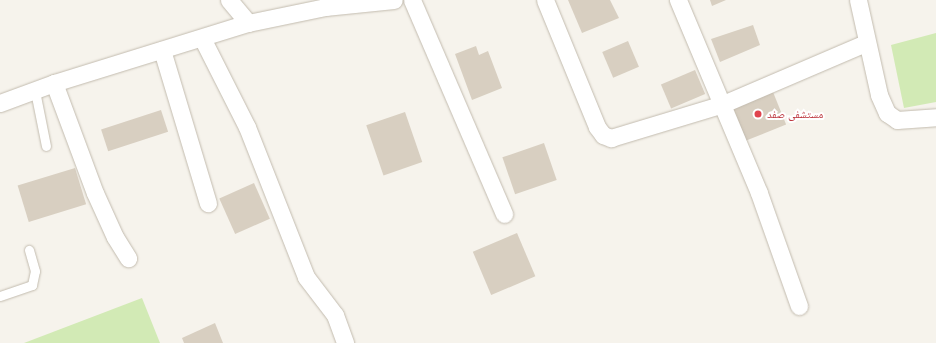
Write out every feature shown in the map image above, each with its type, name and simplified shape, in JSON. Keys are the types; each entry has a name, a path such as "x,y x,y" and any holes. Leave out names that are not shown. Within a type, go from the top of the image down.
{"street":[{"path":"229,0 248,23"},
{"path":"0,103 54,83 248,23 326,7 394,0"},
{"path":"412,0 504,214"},
{"path":"545,0 597,127 603,135 611,138 723,104 865,43"},
{"path":"678,0 723,104 777,240 799,306"},
{"path":"858,0 865,43 879,95 887,113 897,120 936,117"},
{"path":"202,38 247,127 306,277 335,315 345,343"},
{"path":"162,50 208,203"},
{"path":"54,83 95,193 115,237 128,258"}],"lane":[{"path":"35,91 46,146"},
{"path":"0,296 32,285 35,271 29,250"}],"green space":[{"path":"936,33 936,102 904,108 891,45"},
{"path":"142,298 160,343 24,343"}],"building":[{"path":"568,0 610,0 619,18 582,33"},
{"path":"710,0 726,0 712,6"},
{"path":"753,25 760,45 720,62 711,39"},
{"path":"628,41 639,67 613,78 602,52"},
{"path":"476,46 479,55 488,51 502,88 472,100 455,54"},
{"path":"695,70 705,94 671,108 661,84"},
{"path":"773,92 786,124 746,141 733,108"},
{"path":"161,110 168,132 108,151 101,129"},
{"path":"405,112 422,162 383,175 366,125"},
{"path":"544,143 557,180 515,194 502,157"},
{"path":"75,168 86,204 29,222 18,186"},
{"path":"254,183 270,219 235,234 219,198"},
{"path":"517,233 535,276 491,295 473,252"},
{"path":"215,323 223,343 184,343 182,338"}],"place":[{"name":"مستشفى صفد","path":"758,114"}]}
